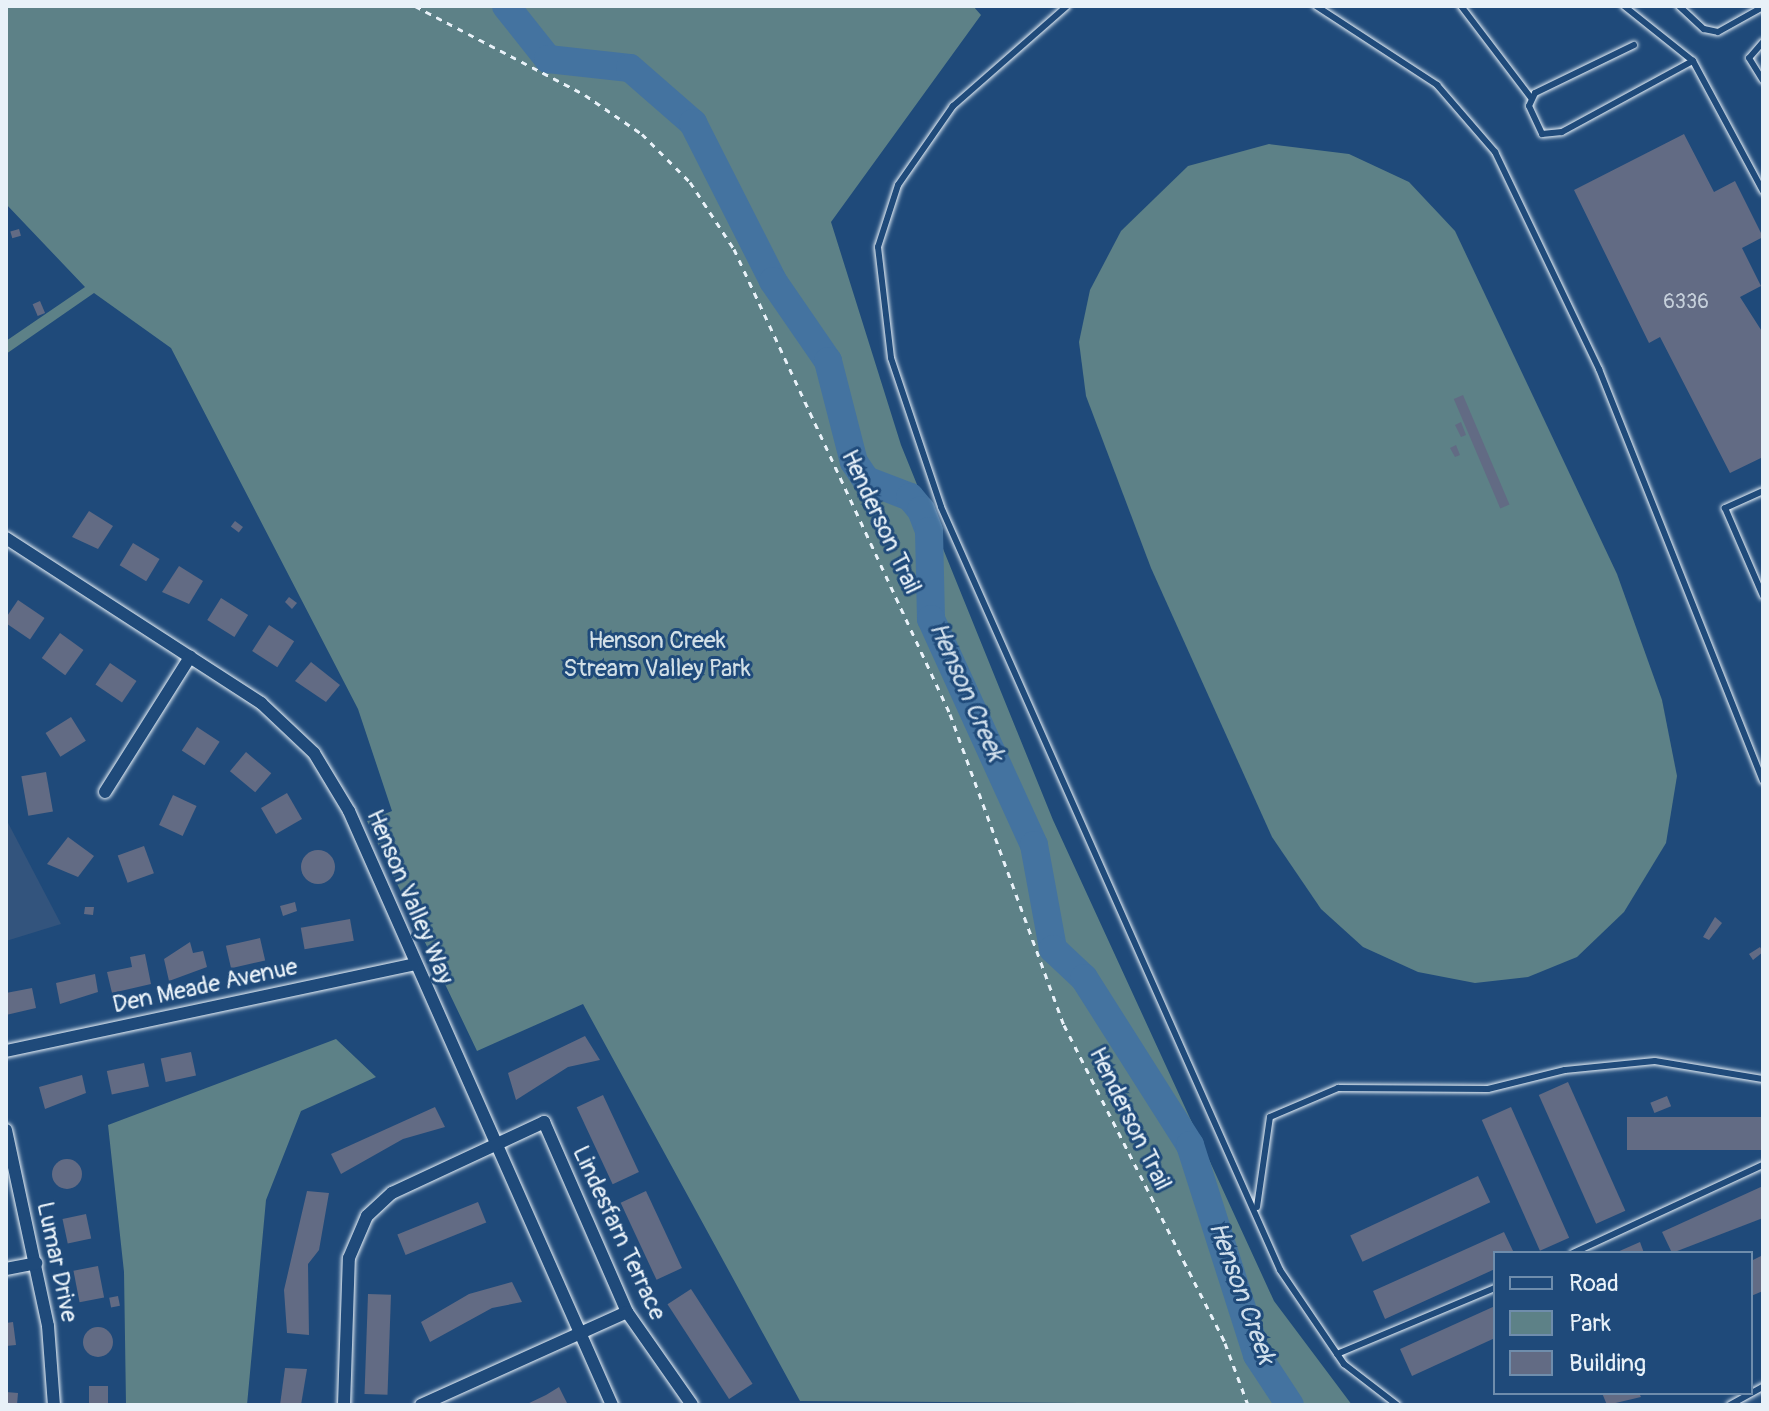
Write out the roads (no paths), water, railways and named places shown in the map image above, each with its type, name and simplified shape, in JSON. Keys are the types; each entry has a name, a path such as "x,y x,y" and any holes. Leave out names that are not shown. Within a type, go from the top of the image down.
{"street":[{"name":"Henson Valley Way","path":"6,538 261,703 314,753 349,811 494,1145 612,1405"},
{"path":"105,792 190,657"},
{"name":"Den Meade Avenue","path":"6,1051 414,964"},
{"name":"Lindesfarn Terrace","path":"494,1145 544,1122 627,1312 692,1405"},
{"name":"Lumar Drive","path":"6,1130 36,1263 54,1405"},
{"path":"344,1405 349,1258 367,1216 392,1193 494,1145"},
{"path":"6,1269 36,1263"},
{"path":"421,1405 627,1312"}],"lane":[{"path":"1067,6 953,106 913,160 878,247 883,315 941,507 1160,1011 1257,1210 1280,1270 1337,1354 1397,1405"},
{"path":"1316,6 1437,85 1495,152 1599,369 1763,781"},
{"path":"1461,6 1531,98 1531,114 1551,136 1693,61"},
{"path":"1624,6 1693,61 1763,191"},
{"path":"1679,6 1704,29 1718,32 1763,7"},
{"path":"1763,42 1749,58 1763,80"},
{"path":"1531,98 1634,45"},
{"path":"1763,491 1725,508 1763,596"},
{"path":"1257,1210 1255,1184 1270,1117 1338,1088 1465,1091 1655,1061 1763,1079"},
{"path":"1577,1251 1763,1165"},
{"path":"1337,1354 1493,1289"},
{"path":"1730,1405 1748,1395"}],"waterway":[{"name":"Henson Creek","path":"506,6 548,59 630,68 693,123 773,281 828,361 854,462 866,480 910,497 921,510 929,531 931,619 1034,845 1053,949 1084,978 1190,1145 1257,1355 1290,1405"}],"park label":[{"name":"Henson Creek Stream Valley Park","path":"657,655"}]}
